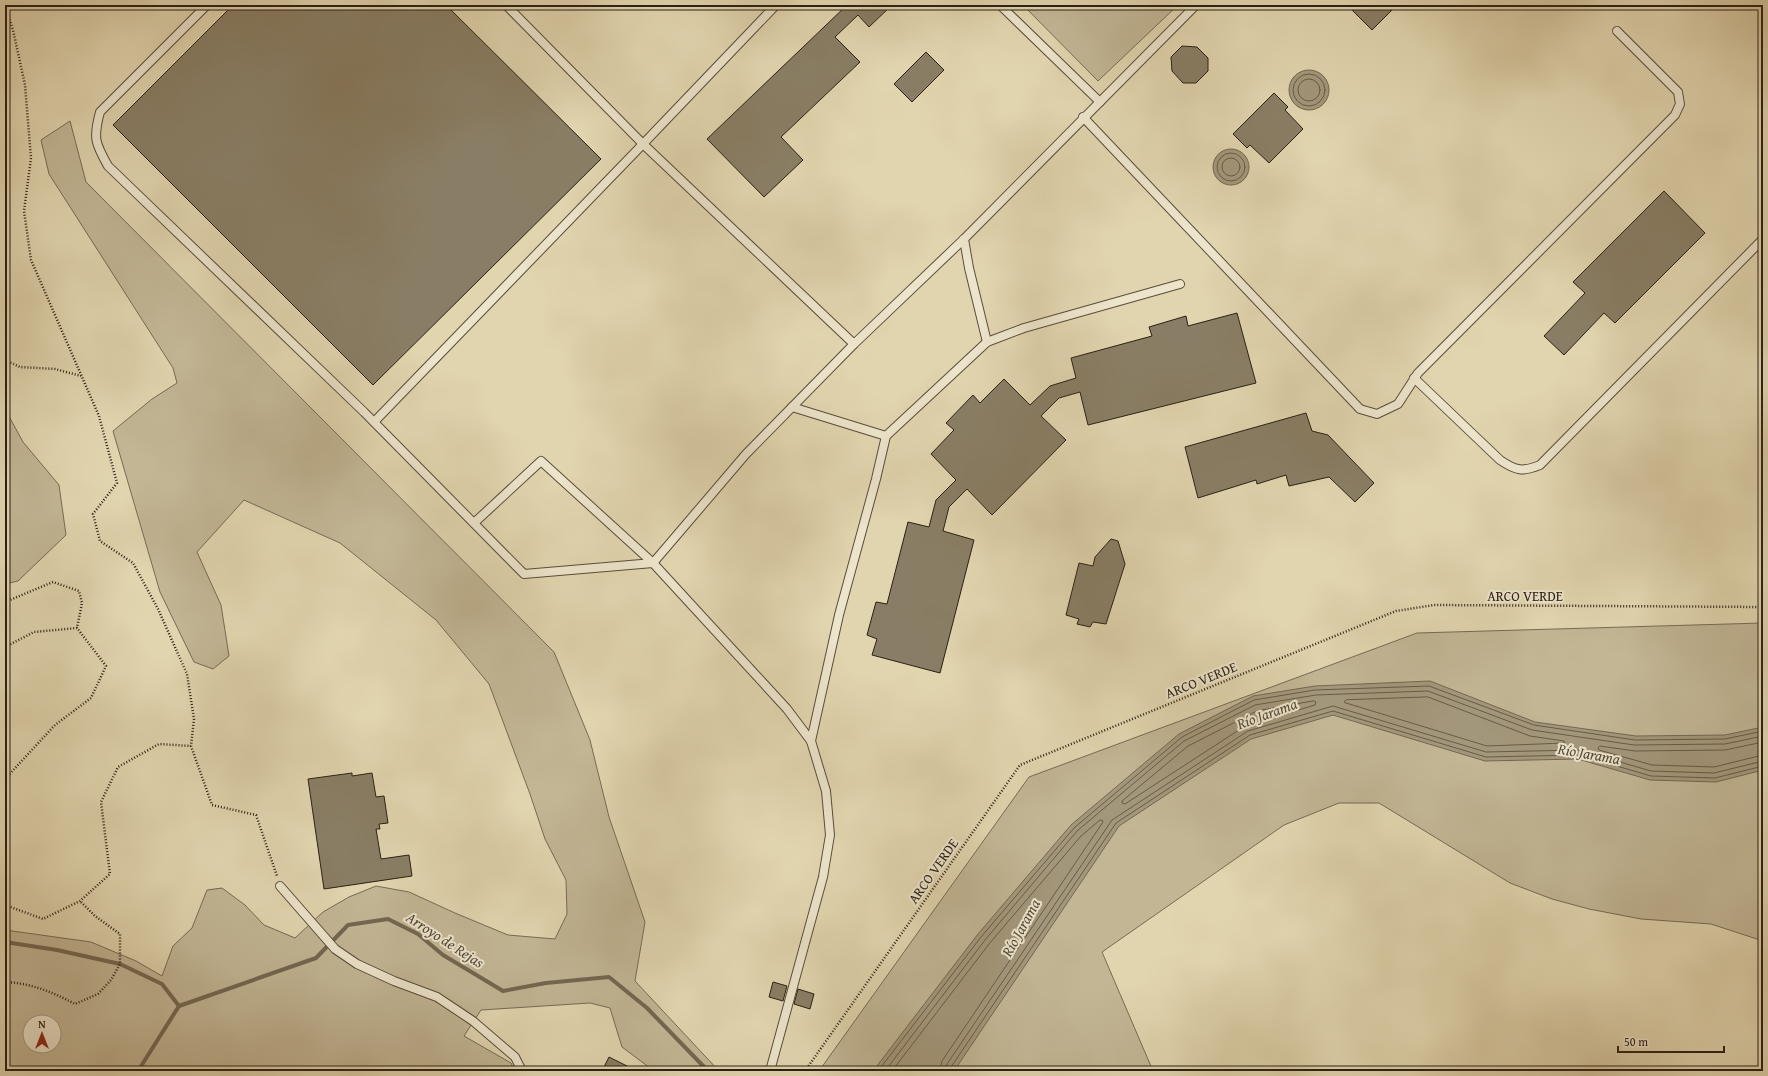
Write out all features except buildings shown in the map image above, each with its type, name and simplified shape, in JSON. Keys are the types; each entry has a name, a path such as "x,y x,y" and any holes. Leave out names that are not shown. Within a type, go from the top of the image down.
{"lane":[{"path":"207,5 100,112 95,131 98,149 108,166 374,422 524,574 653,563 746,454 854,344 964,239 1196,5"},
{"path":"506,5 643,144 854,344"},
{"path":"374,422 776,5"},
{"path":"1000,5 1100,102"},
{"path":"1083,118 1360,409 1377,414 1398,404 1418,373 1675,115 1680,104 1678,92 1617,31"},
{"path":"964,239 969,268 987,342"},
{"path":"1414,378 1511,468 1526,470 1540,465 1763,239"},
{"path":"811,741 839,615 876,479 886,436 987,342 1024,328 1180,284"},
{"path":"792,407 886,436"},
{"path":"474,523 540,461 653,563 787,709 811,741 826,791 830,835 823,877 770,1071"},
{"path":"280,886 335,949 357,964 394,981 437,997 473,1021 515,1057 522,1071"}],"path":[{"path":"5,5 13,30 25,85 31,158 24,211 31,260 99,416 117,483 93,514 100,541 133,563 158,608 187,674 194,719 191,746 212,805 256,815 280,886"},
{"path":"5,360 20,367 55,369 81,377"},
{"path":"5,602 53,582 78,591 82,603 77,628 106,666 90,698 55,725 5,779"},
{"name":"ARCO VERDE","path":"805,1071 1020,765 1396,611 1434,606 1763,607"},
{"path":"5,647 34,632 77,628"},
{"path":"5,905 42,919 80,901 110,874 101,802 118,767 159,744 191,746"},
{"path":"5,982 16,982 50,991 75,1004 98,994 111,980 120,964 120,934 95,916 80,901"}],"shaded area":[{"path":"1023,5 1178,5 1098,81"},
{"path":"70,121 86,182 554,652 590,740 609,817 645,922 635,981 719,1071 654,1071 622,1047 610,1008 590,1003 481,1010 464,1036 511,1063 515,1071 5,1071 5,930 91,942 136,961 162,976 173,946 192,928 207,890 222,888 245,905 264,925 295,938 323,912 349,897 376,886 409,892 508,935 555,939 567,914 566,880 545,839 489,684 436,620 340,543 244,500 197,552 221,605 229,656 213,669 194,662 160,592 113,431 152,399 177,383 173,368 49,174 41,140"},
{"path":"5,409 23,442 59,485 66,535 18,581 5,584"},
{"path":"1763,623 1763,941 1711,924 1641,919 1589,909 1552,899 1510,883 1379,803 1339,803 1284,825 1102,952 1153,1071 819,1071 1029,777 1417,633"}],"water":[{"path":"1313,70 1320,73 1326,79 1329,90 1328,98 1320,107 1313,110 1305,110 1298,107 1290,98 1289,86 1292,79 1301,71"},
{"path":"1235,149 1244,154 1248,160 1248,174 1244,180 1235,185 1227,185 1218,180 1214,174 1213,163 1218,154 1224,150"},
{"name":"Río Jarama","path":"1430,681 1535,722 1636,736 1725,735 1763,727 1763,770 1716,782 1650,780 1578,759 1485,761 1333,715 1251,739 1119,826 954,1071 873,1071 978,934 1071,825 1179,734 1253,696 1315,686"}],"waterway":[{"name":"Arroyo de Rejas","path":"138,1071 179,1006 316,958 348,925 388,919 418,934 443,955 503,991 546,983 609,977 647,1008 708,1071"},
{"path":"5,942 57,950 120,964 162,984 179,1006"}]}
